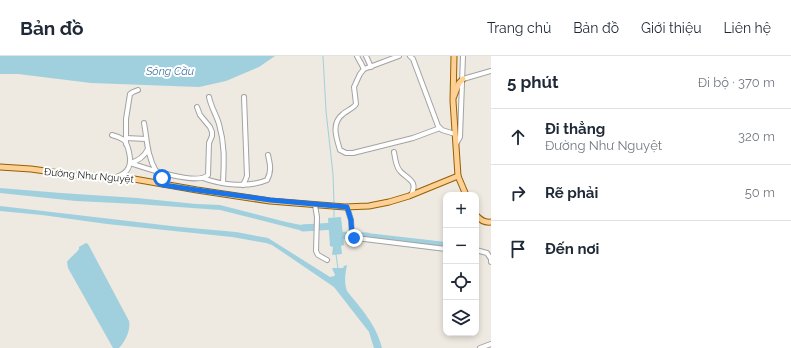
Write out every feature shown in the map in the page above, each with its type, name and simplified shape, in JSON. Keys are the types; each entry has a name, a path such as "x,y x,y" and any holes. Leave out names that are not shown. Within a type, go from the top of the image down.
{"main road":[{"path":"454,56 453,101 458,176 465,192"},
{"path":"453,101 456,91 463,79"},
{"name":"Đường Như Nguyệt","path":"0,167 31,169 74,175 115,177 270,200 347,207 369,206 411,195 458,176"},
{"path":"479,218 485,222 491,222"}],"street":[{"path":"357,56 364,69"},
{"path":"366,56 371,67"},
{"path":"399,56 364,69 357,78 354,87 356,104 354,107 341,115 335,125 340,150 346,153 353,153 413,138 440,128"},
{"path":"410,56 413,59 438,126 442,130 455,134"},
{"path":"456,144 460,137 463,56"},
{"path":"463,79 491,71"},
{"path":"115,177 124,175 129,167 129,154 126,144 126,119 130,94 138,90"},
{"path":"243,184 246,176 244,97"},
{"path":"209,98 210,104 216,114 224,145 223,183"},
{"path":"197,107 200,115 212,132 209,143 208,174 203,178"},
{"path":"144,123 148,149 152,162 164,185"},
{"path":"112,135 124,140 126,144"},
{"path":"126,138 146,139"},
{"path":"130,163 139,160 148,149"},
{"path":"394,152 398,168 413,184 414,188 411,195"},
{"path":"130,163 180,177 203,178 223,183 256,184 268,180 270,169 268,155"},
{"path":"315,205 318,217 316,251 318,256 327,260"},
{"path":"347,207 351,220 352,235 356,238 443,249"},
{"path":"479,251 490,255 491,262"},
{"path":"480,348 491,344"}],"water":[{"name":"Sông Cầu","path":"0,56 275,56 259,67 226,81 199,87 91,83 18,74 0,74"},
{"path":"0,188 220,205 286,222 301,225 311,224 311,231 299,230 220,210 76,201 0,193"},
{"path":"0,206 236,232 268,238 330,277 335,275 332,268 343,268 347,265 345,285 347,291 372,324 382,348 374,348 369,332 334,287 272,245 232,237 0,211"},
{"path":"341,217 344,245 341,246 342,254 332,255 333,247 330,246 328,218"},
{"path":"359,233 367,233 443,242 443,247 359,237"},
{"path":"86,243 88,244 129,321 127,336 119,348 113,348 68,268 67,262 78,251 79,247"}],"waterway":[{"path":"323,56 334,203"},
{"path":"334,208 334,217"},
{"path":"303,228 335,226"},
{"path":"335,235 367,236"},
{"path":"336,254 338,269"}],"route":[{"path":"162,178 164,185 270,200 347,207 351,220 352,235 354,238"}]}
